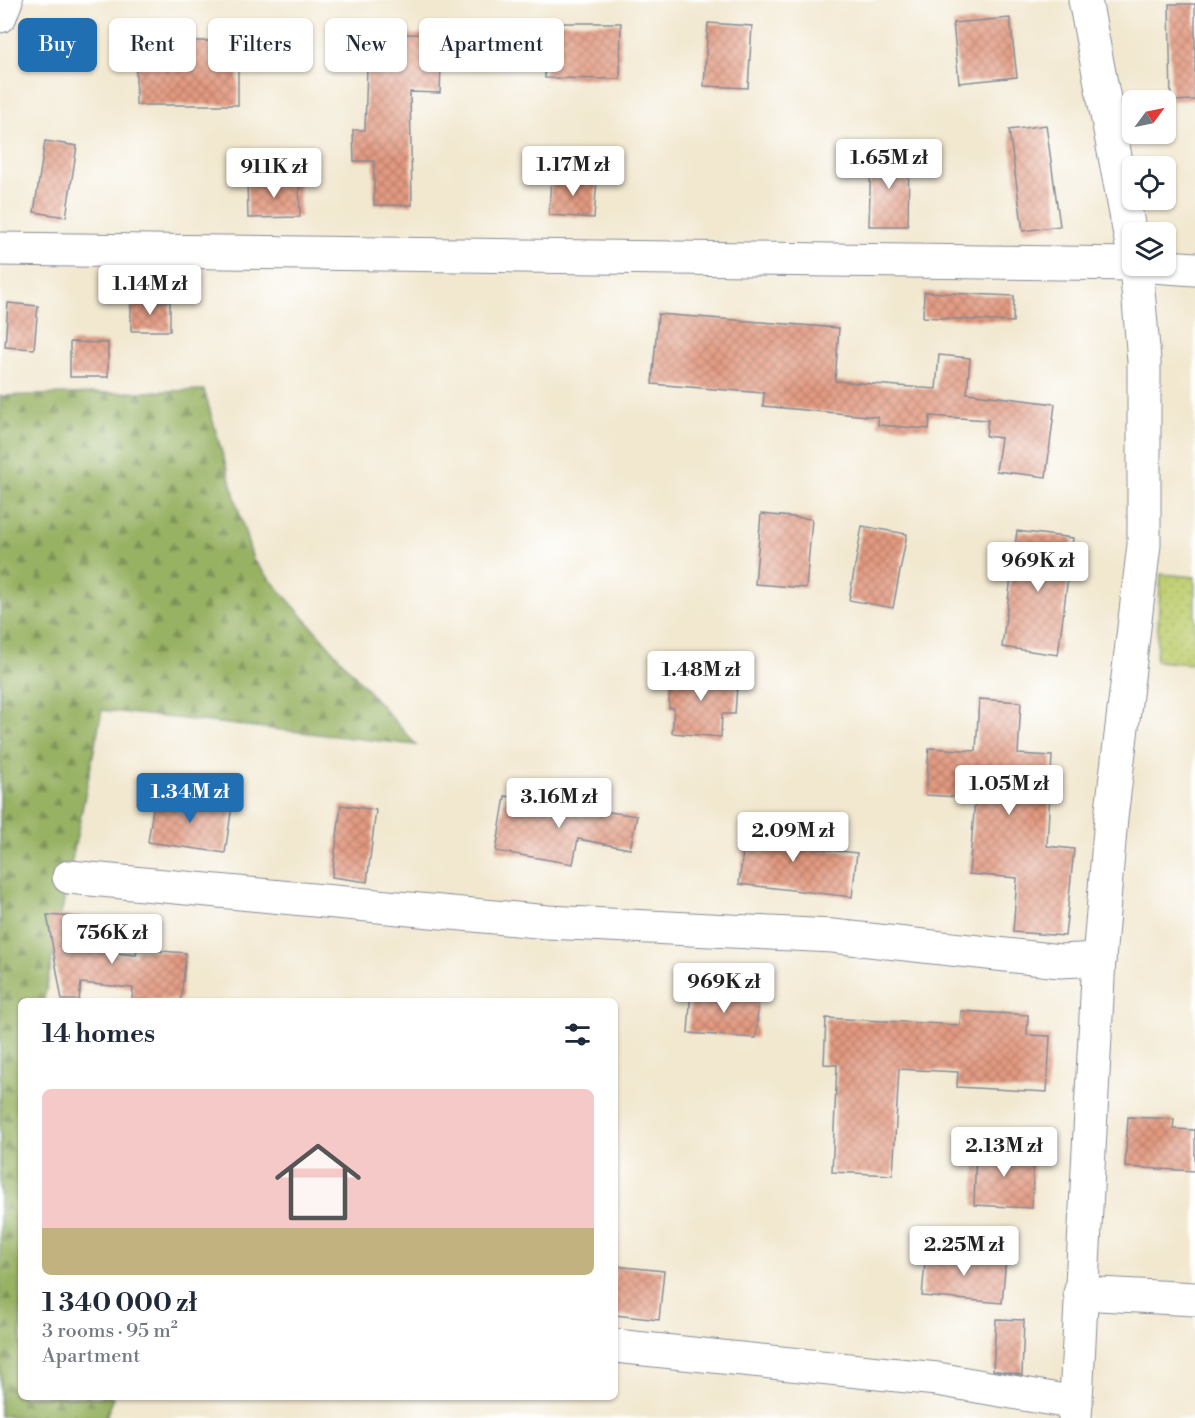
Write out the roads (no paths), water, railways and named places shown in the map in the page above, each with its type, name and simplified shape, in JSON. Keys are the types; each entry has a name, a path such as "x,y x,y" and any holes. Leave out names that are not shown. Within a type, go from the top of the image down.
{"street":[{"path":"0,16 6,0"},
{"path":"1085,0 1128,222"},
{"path":"0,249 1122,265"},
{"path":"1176,267 1195,268"},
{"path":"618,1346 937,1379 1075,1410 1099,959 1111,818 1144,545 1144,361 1135,276"},
{"path":"69,877 548,922 833,936 1060,962 1099,959"},
{"path":"1080,1293 1195,1299"}]}
